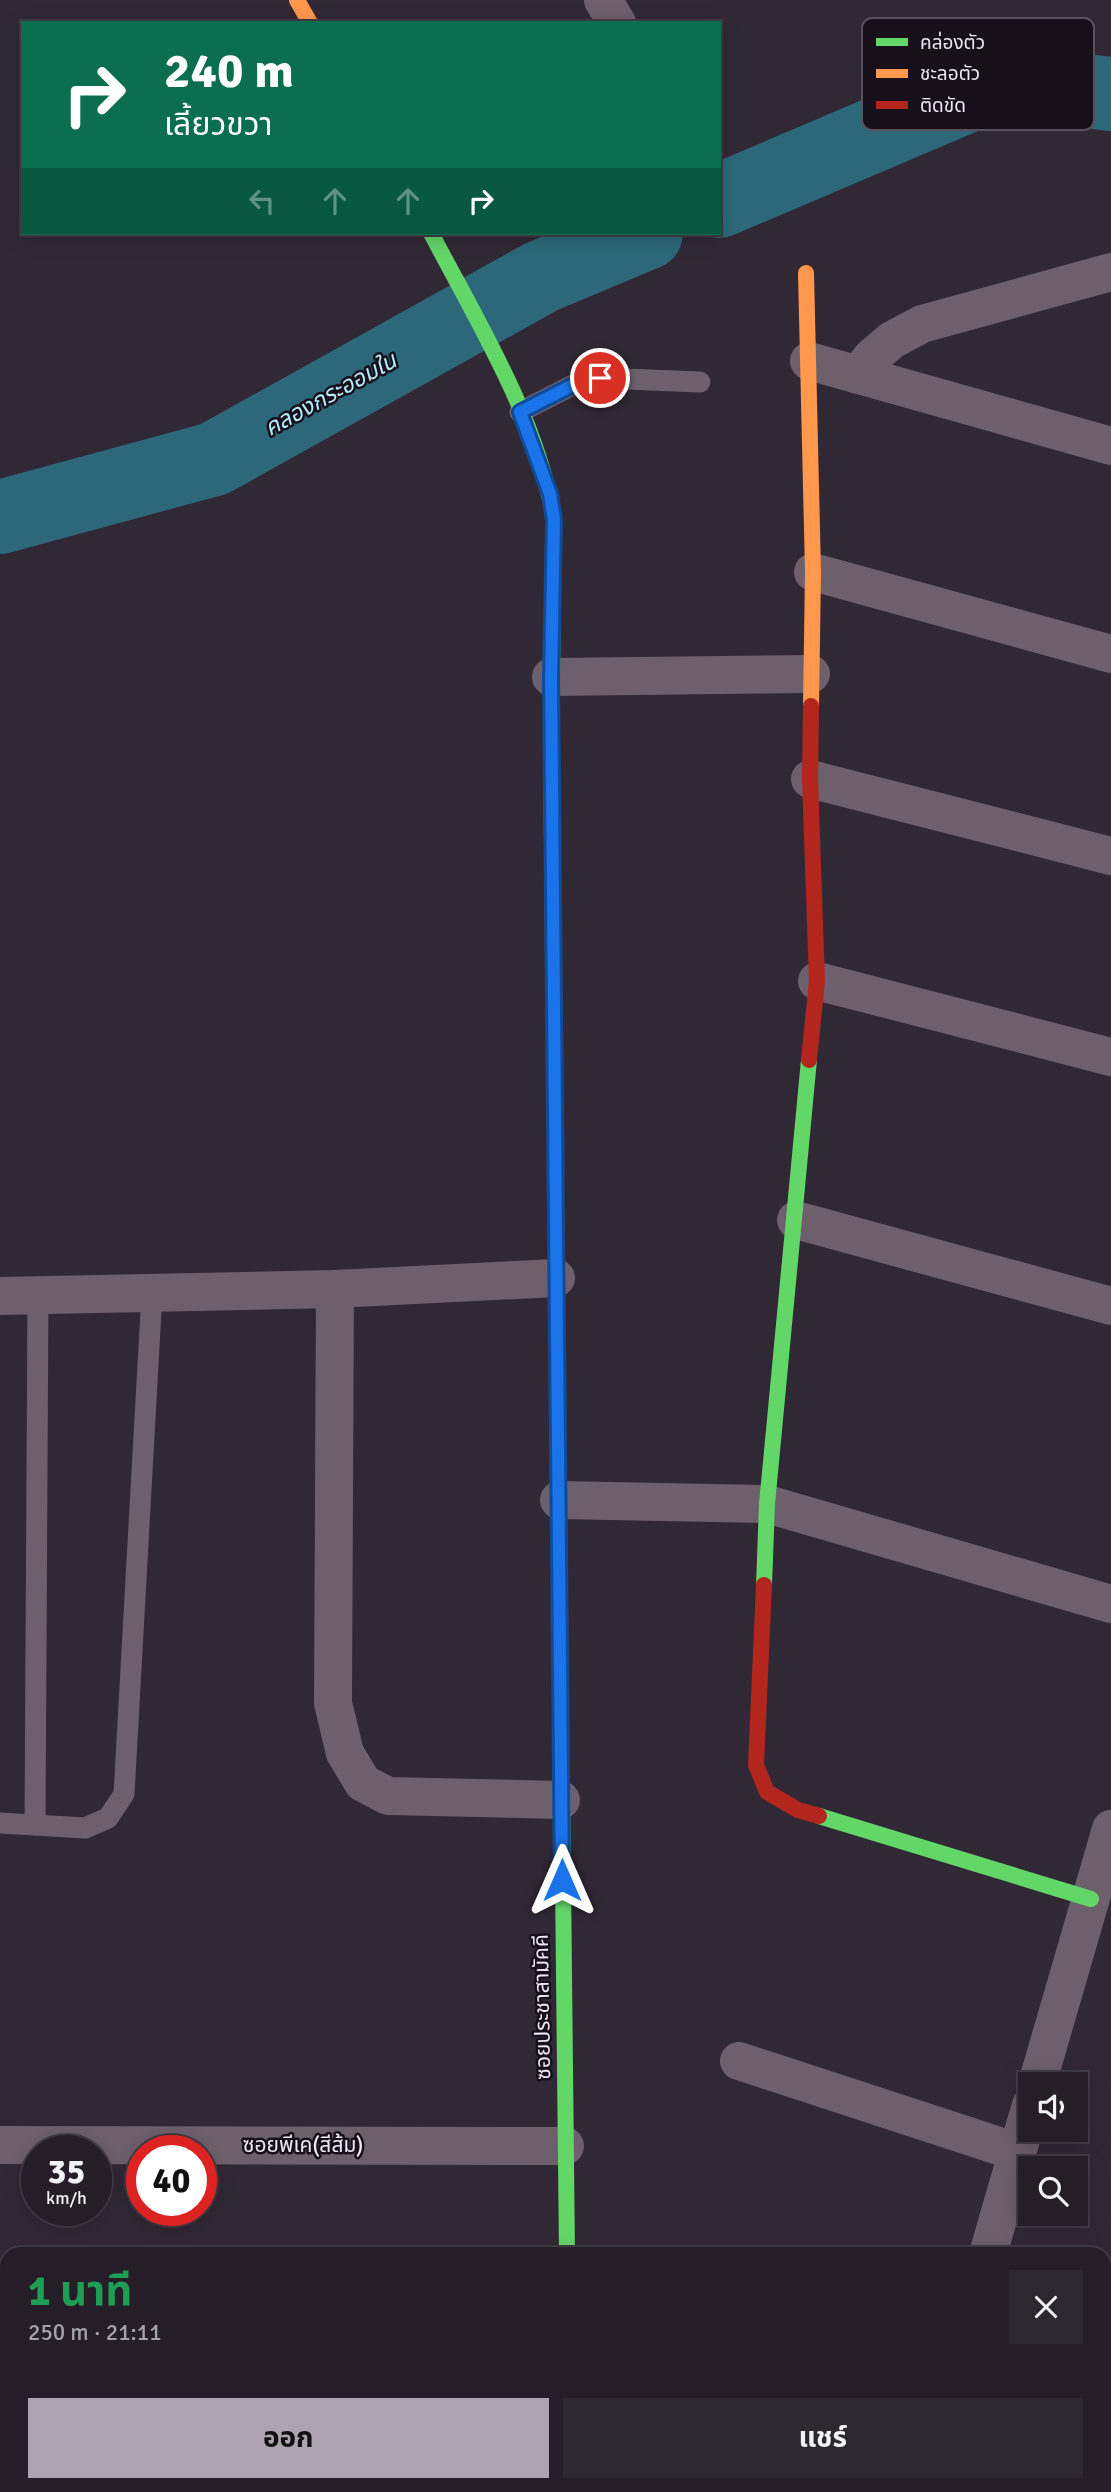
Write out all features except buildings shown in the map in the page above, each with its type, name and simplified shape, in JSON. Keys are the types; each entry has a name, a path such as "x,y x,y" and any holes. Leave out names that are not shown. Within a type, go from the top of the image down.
{"street":[{"path":"297,0 309,21"},
{"path":"603,0 616,21"},
{"name":"ซอยประชาสามัคคี","path":"432,235 517,402 550,494 554,520 551,677 567,2247"},
{"path":"858,375 872,357 892,340 922,324 1111,272"},
{"path":"806,273 813,572 810,779 817,981 767,1504 756,1765 767,1792 797,1810 1091,1899"},
{"path":"809,362 1111,446"},
{"path":"813,572 1111,654"},
{"path":"551,677 811,674"},
{"path":"810,779 1111,856"},
{"path":"817,981 1111,1057"},
{"path":"796,1220 1111,1306"},
{"path":"0,1296 335,1289 556,1278"},
{"path":"335,1289 333,1703 345,1753 362,1783 388,1796 561,1800"},
{"path":"559,1500 767,1504 1111,1604"},
{"path":"1041,2072 1111,1829"},
{"path":"739,2061 1017,2152"},
{"path":"990,2247 1020,2142"},
{"name":"ซอยพีเค(สีส้ม)","path":"0,2145 565,2146"}],"lane":[{"path":"517,402 600,378 700,382"},
{"path":"0,1823 85,1828 108,1818 124,1794 152,1293"},
{"path":"35,1825 38,1295"}],"waterway":[{"name":"คลองกระออมใน","path":"1094,92 1111,94"},
{"name":"คลองกระออมใน","path":"721,200 886,130"},
{"name":"คลองกระออมใน","path":"0,517 214,459 541,277 641,235"}],"traffic: fast":[{"path":"432,235 504,372 535,445 546,482 554,520 551,751"},
{"path":"764,1585 767,1504 809,1060"},
{"path":"562,1786 567,2247"},
{"path":"819,1816 1091,1899"}],"traffic: slow":[{"path":"297,0 309,21"},
{"path":"806,273 813,572 811,706"},
{"path":"551,751 557,1317"}],"traffic: jam":[{"path":"809,1060 817,981 810,779 811,706"},
{"path":"557,1317 562,1786"},
{"path":"764,1585 756,1765 767,1792 798,1810 819,1816"}],"route":[{"path":"562,1880 551,677 554,520 550,494 520,412 575,384 600,378"}]}
